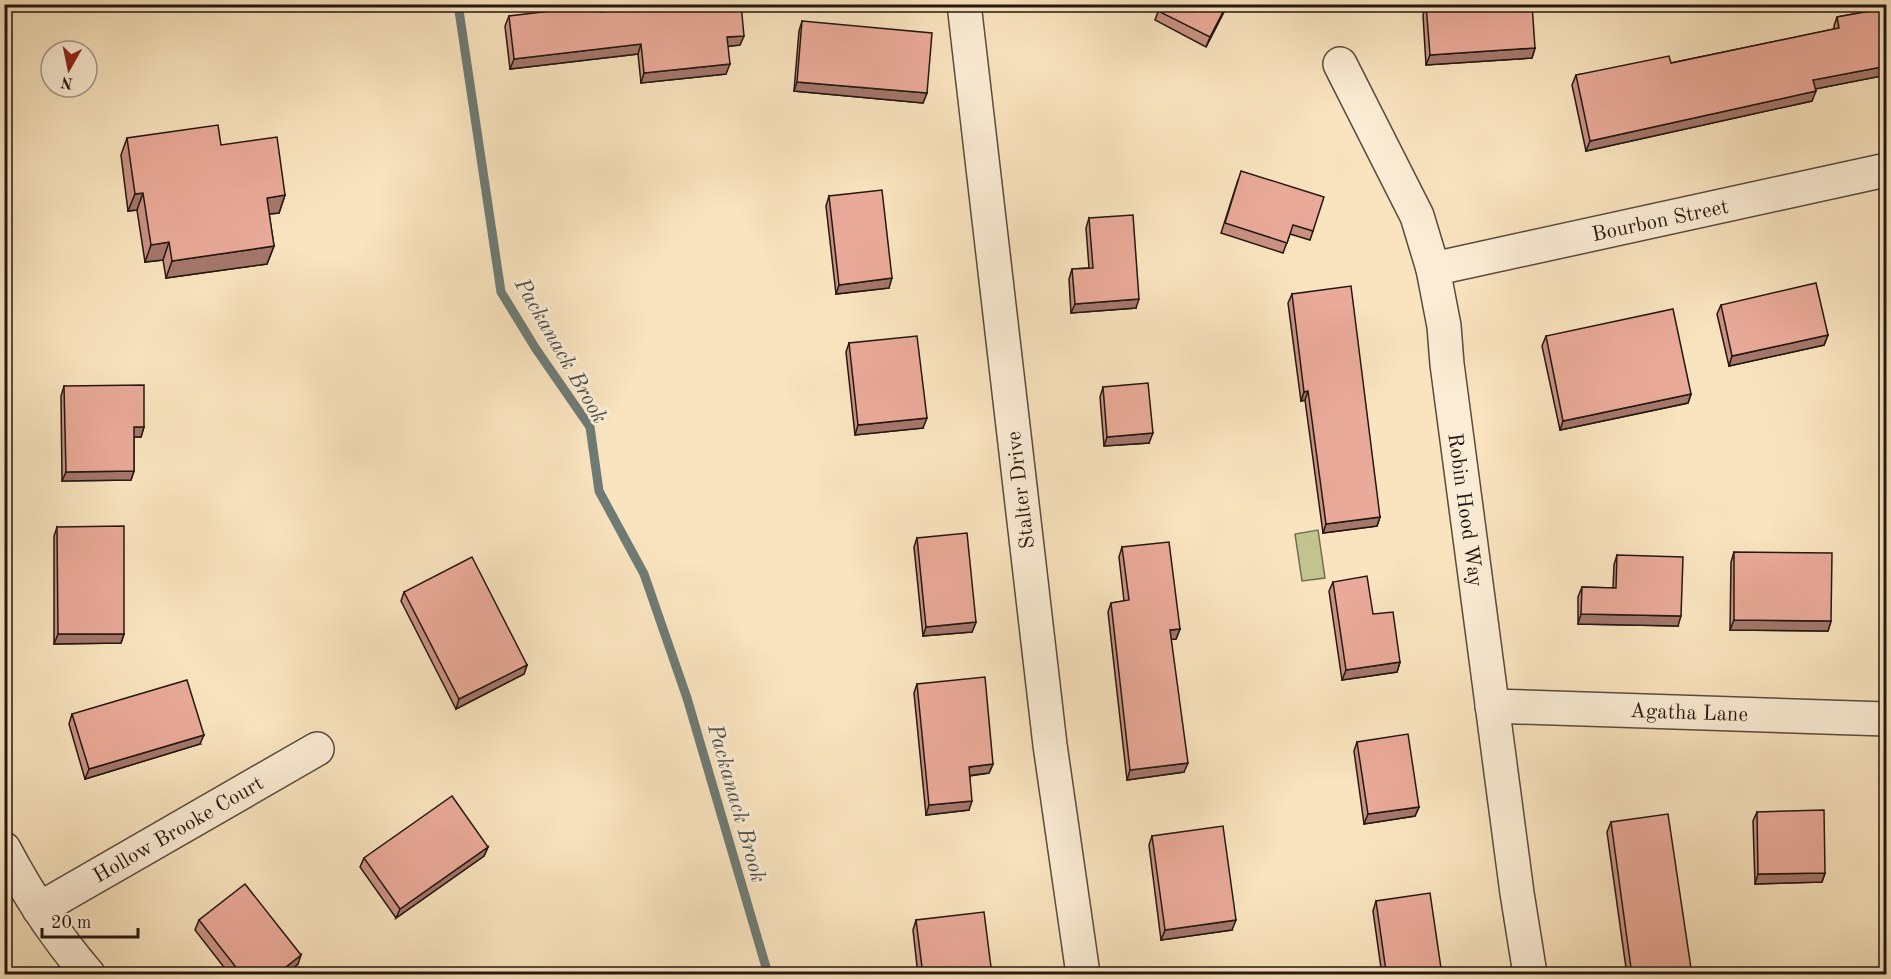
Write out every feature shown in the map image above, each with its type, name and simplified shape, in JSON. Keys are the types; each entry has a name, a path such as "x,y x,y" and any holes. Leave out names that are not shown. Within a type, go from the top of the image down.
{"street":[{"name":"Stalter Drive","path":"964,4 1050,745 1083,975"},
{"name":"Robin Hood Way","path":"1340,64 1417,216 1433,269 1444,326 1492,706 1530,975"},
{"name":"Bourbon Street","path":"1433,269 1887,170"},
{"name":"Agatha Lane","path":"1492,706 1887,719"},
{"name":"Hollow Brooke Court","path":"39,909 316,749"},
{"path":"4,849 39,909 65,948 88,975"}],"green space":[{"path":"1318,530 1325,578 1302,581 1295,534"}],"building":[{"path":"677,4 741,4 744,36 727,37 730,64 644,73 641,44 514,59 509,16 601,5 601,12"},
{"path":"1161,4 1227,4 1210,37 1158,11"},
{"path":"1532,4 1535,48 1430,55 1426,5"},
{"path":"1887,8 1887,66 1813,80 1816,91 1590,141 1576,75 1669,56 1671,63 1839,28 1837,17"},
{"path":"802,21 932,33 927,93 797,82"},
{"path":"218,125 221,145 277,137 285,195 267,198 274,246 172,261 169,242 151,245 143,193 135,194 127,138"},
{"path":"1241,171 1324,197 1313,231 1293,225 1287,243 1225,223"},
{"path":"882,190 892,278 839,285 829,196"},
{"path":"1133,215 1139,299 1075,304 1072,269 1093,268 1089,218"},
{"path":"1816,283 1828,335 1732,356 1721,305"},
{"path":"1351,286 1380,517 1326,524 1308,391 1304,392 1292,294"},
{"path":"1673,309 1691,394 1563,421 1546,336"},
{"path":"917,336 927,418 858,425 849,343"},
{"path":"1148,383 1153,433 1107,437 1103,387"},
{"path":"144,385 144,427 134,427 134,471 66,472 64,386"},
{"path":"124,526 124,634 58,634 57,527"},
{"path":"967,533 976,622 926,627 917,538"},
{"path":"1169,542 1180,629 1170,630 1188,763 1130,770 1111,603 1129,600 1122,547"},
{"path":"1734,552 1832,553 1831,621 1734,620"},
{"path":"1617,555 1683,557 1681,616 1581,614 1582,587 1616,588"},
{"path":"472,557 527,665 459,699 404,592"},
{"path":"1367,576 1373,614 1393,612 1400,662 1346,670 1333,582"},
{"path":"985,677 993,764 969,767 972,801 929,805 917,684"},
{"path":"187,680 204,735 89,769 72,714"},
{"path":"1408,734 1419,807 1368,814 1357,742"},
{"path":"452,796 488,847 400,909 364,858"},
{"path":"1824,810 1825,873 1758,874 1757,812"},
{"path":"1668,814 1692,975 1632,975 1611,822"},
{"path":"1223,826 1236,920 1165,930 1152,836"},
{"path":"245,884 301,955 276,975 242,975 199,920"},
{"path":"1430,893 1442,975 1407,975 1406,968 1386,971 1376,901"},
{"path":"984,912 992,975 923,975 916,920"}],"waterway":[{"name":"Packanack Brook","path":"458,4 501,292 536,349 590,427 599,491 644,574 687,698 768,974"}]}
